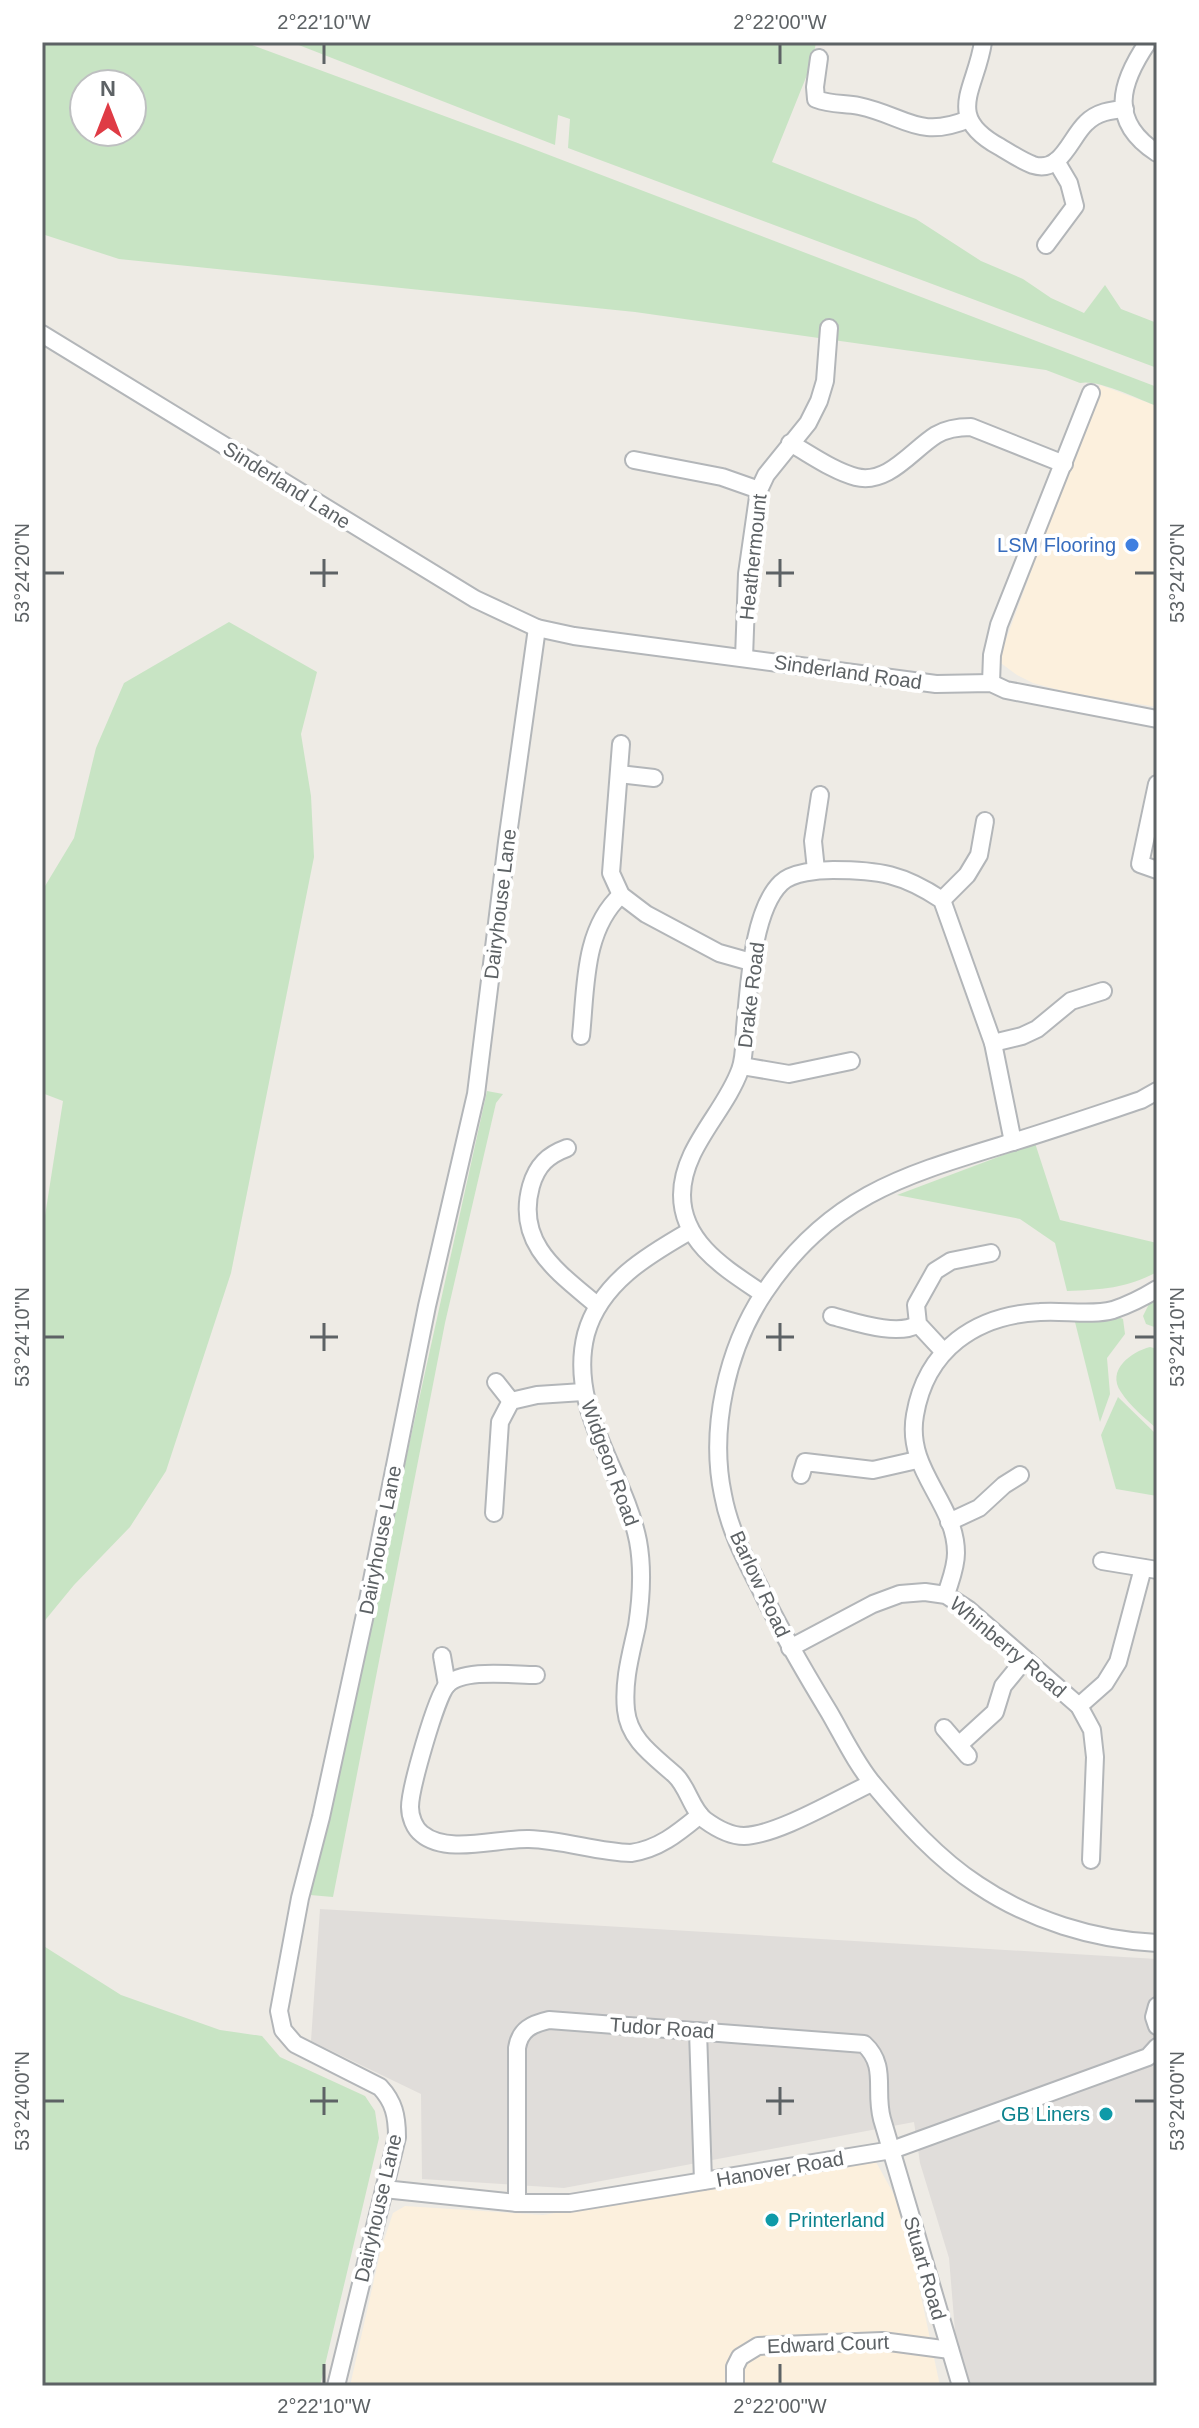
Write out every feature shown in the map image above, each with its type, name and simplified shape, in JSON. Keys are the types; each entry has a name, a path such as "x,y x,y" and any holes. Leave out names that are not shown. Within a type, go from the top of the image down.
{"street":[{"path":"983,42 967,99 966,115 976,131 1034,166 1049,166 1062,157 1087,121 1105,111 1125,109"},
{"path":"1148,42 1136,59 1123,88 1130,125 1141,140 1157,153"},
{"path":"819,58 816,99 832,105 858,106 917,127 937,129 969,119"},
{"path":"1046,245 1075,206 1069,183 1056,161"},
{"name":"Heathermount","path":"744,658 747,574 759,490 766,475 808,423 819,401 825,381 829,328"},
{"name":"Sinderland Lane","path":"42,334 463,592 537,628"},
{"path":"991,683 992,655 999,625 1091,393"},
{"path":"790,443 859,478 894,468 937,434 958,427 971,427 1064,464"},
{"path":"635,460 722,477 759,490"},
{"name":"Sinderland Road","path":"537,628 574,636 936,684 991,683 1006,690 1157,719"},
{"name":"Dairyhouse Lane","path":"336,2386 397,2137 395,2112 388,2095 369,2080 295,2044 283,2030 279,2011 300,1898 366,1610 427,1306 476,1094 537,628"},
{"path":"621,744 611,873 621,895 646,914 719,953 751,962"},
{"path":"619,774 654,778"},
{"path":"1157,784 1140,864 1157,870"},
{"path":"816,870 813,841 820,795"},
{"path":"985,821 979,855 967,875 942,900 993,1043 1013,1142"},
{"name":"Drake Road","path":"763,1294 717,1263 690,1231 682,1196 688,1165 730,1094 742,1066 751,962 765,909 782,881 816,870 894,874 942,900"},
{"path":"581,1036 592,940 608,907 621,895"},
{"path":"993,1043 1037,1029 1071,1001 1103,991"},
{"path":"742,1066 789,1074 851,1061"},
{"name":"Barlow Road","path":"1157,1091 1141,1100 908,1175 847,1207 808,1241 763,1294 731,1364 721,1414 722,1494 738,1547 790,1648 872,1783 927,1844 974,1883 1004,1901 1072,1929 1157,1943"},
{"path":"567,1148 547,1156 533,1178 526,1203 528,1232 555,1269 598,1306"},
{"name":"Widgeon Road","path":"690,1231 619,1277 598,1306 586,1333 581,1371 583,1392 593,1425 626,1495 638,1543 640,1585 637,1624 626,1683 626,1712 632,1734 679,1778 700,1815"},
{"path":"944,1352 918,1324 916,1305 935,1271 951,1261 991,1253"},
{"path":"946,1595 955,1567 956,1551 949,1522 917,1460 913,1440 918,1398 927,1375 944,1352 966,1332 1004,1317 1039,1312 1111,1311 1157,1289"},
{"path":"832,1316 874,1326 910,1329 918,1324"},
{"path":"496,1382 511,1401"},
{"path":"494,1513 500,1422 511,1401 537,1395 583,1392"},
{"path":"801,1475 805,1462 873,1470 917,1460"},
{"path":"949,1522 979,1508 1020,1475"},
{"path":"1079,1706 1105,1683 1118,1662 1150,1569 1102,1561"},
{"name":"Whinberry Road","path":"790,1648 873,1604 900,1594 925,1592 946,1595 969,1610 1079,1706 1092,1730 1095,1757 1091,1860"},
{"path":"442,1656 447,1685 411,1791 410,1810 414,1824 423,1835 443,1843 526,1839 631,1853 647,1851 673,1837 700,1815 724,1831 740,1836 758,1835 872,1783"},
{"path":"944,1728 964,1750 995,1712 1003,1686 1025,1659"},
{"path":"447,1685 465,1675 536,1675"},
{"path":"1157,2006 1154,2017 1157,2026"},
{"name":"Tudor Road","path":"517,2203 517,2048 519,2037 532,2024 549,2020 864,2044 873,2052 878,2063 880,2112 892,2150"},
{"path":"698,2031 703,2181"},
{"name":"Hanover Road","path":"384,2189 517,2203 570,2203 892,2150 1148,2057 1157,2047"},
{"name":"Stuart Road","path":"892,2150 961,2386"},
{"name":"Edward Court","path":"735,2386 735,2367 740,2357 758,2346 882,2341 950,2350"}],"shaded area":[{"path":"1100,385 1157,406 1157,707 1033,683 998,661"},
{"path":"320,1909 1157,1959 1157,2386 970,2386 956,2343 949,2258 920,2163 914,2122 564,2188 422,2179 421,2094 311,2041"},
{"path":"876,2162 903,2211 940,2386 350,2386 381,2249 393,2213 405,2206 543,2215"}],"green space":[{"path":"42,42 244,42 1157,387 1157,406 1107,387 1080,383 1046,370 635,312 119,259 42,234"},
{"path":"291,42 816,42 813,60 772,162 916,219 981,261 1023,279 1051,298 1084,313 1105,285 1121,309 1157,323 1157,368 568,148 570,119 558,115 555,145"},
{"path":"229,622 317,672 301,734 311,796 314,857 231,1273 166,1471 130,1527 74,1585 42,1624 42,1235 63,1101 42,1093 42,891 74,838 96,748 124,683"},
{"path":"487,1091 503,1094 496,1103 445,1323 333,1897 310,1895"},
{"path":"1035,1143 1060,1220 1157,1243 1157,1272 1114,1287 1067,1291 1055,1243 1020,1219 897,1195"},
{"path":"1157,1299 1157,1328 1146,1324 1143,1316 1149,1304"},
{"path":"1116,1316 1123,1319 1125,1334 1107,1358 1110,1394 1100,1422 1074,1318"},
{"path":"1150,1347 1157,1349 1157,1429 1129,1402 1117,1384 1123,1363 1135,1353"},
{"path":"1118,1397 1157,1435 1157,1496 1116,1489 1101,1435"},
{"path":"42,1945 121,1995 220,2030 262,2036 280,2057 365,2096 375,2111 379,2138 320,2386 49,2386 42,2383"}],"place":[{"name":"LSM Flooring","path":"1132,545"},
{"name":"GB Liners","path":"1106,2114"},
{"name":"Printerland","path":"772,2220"}]}
